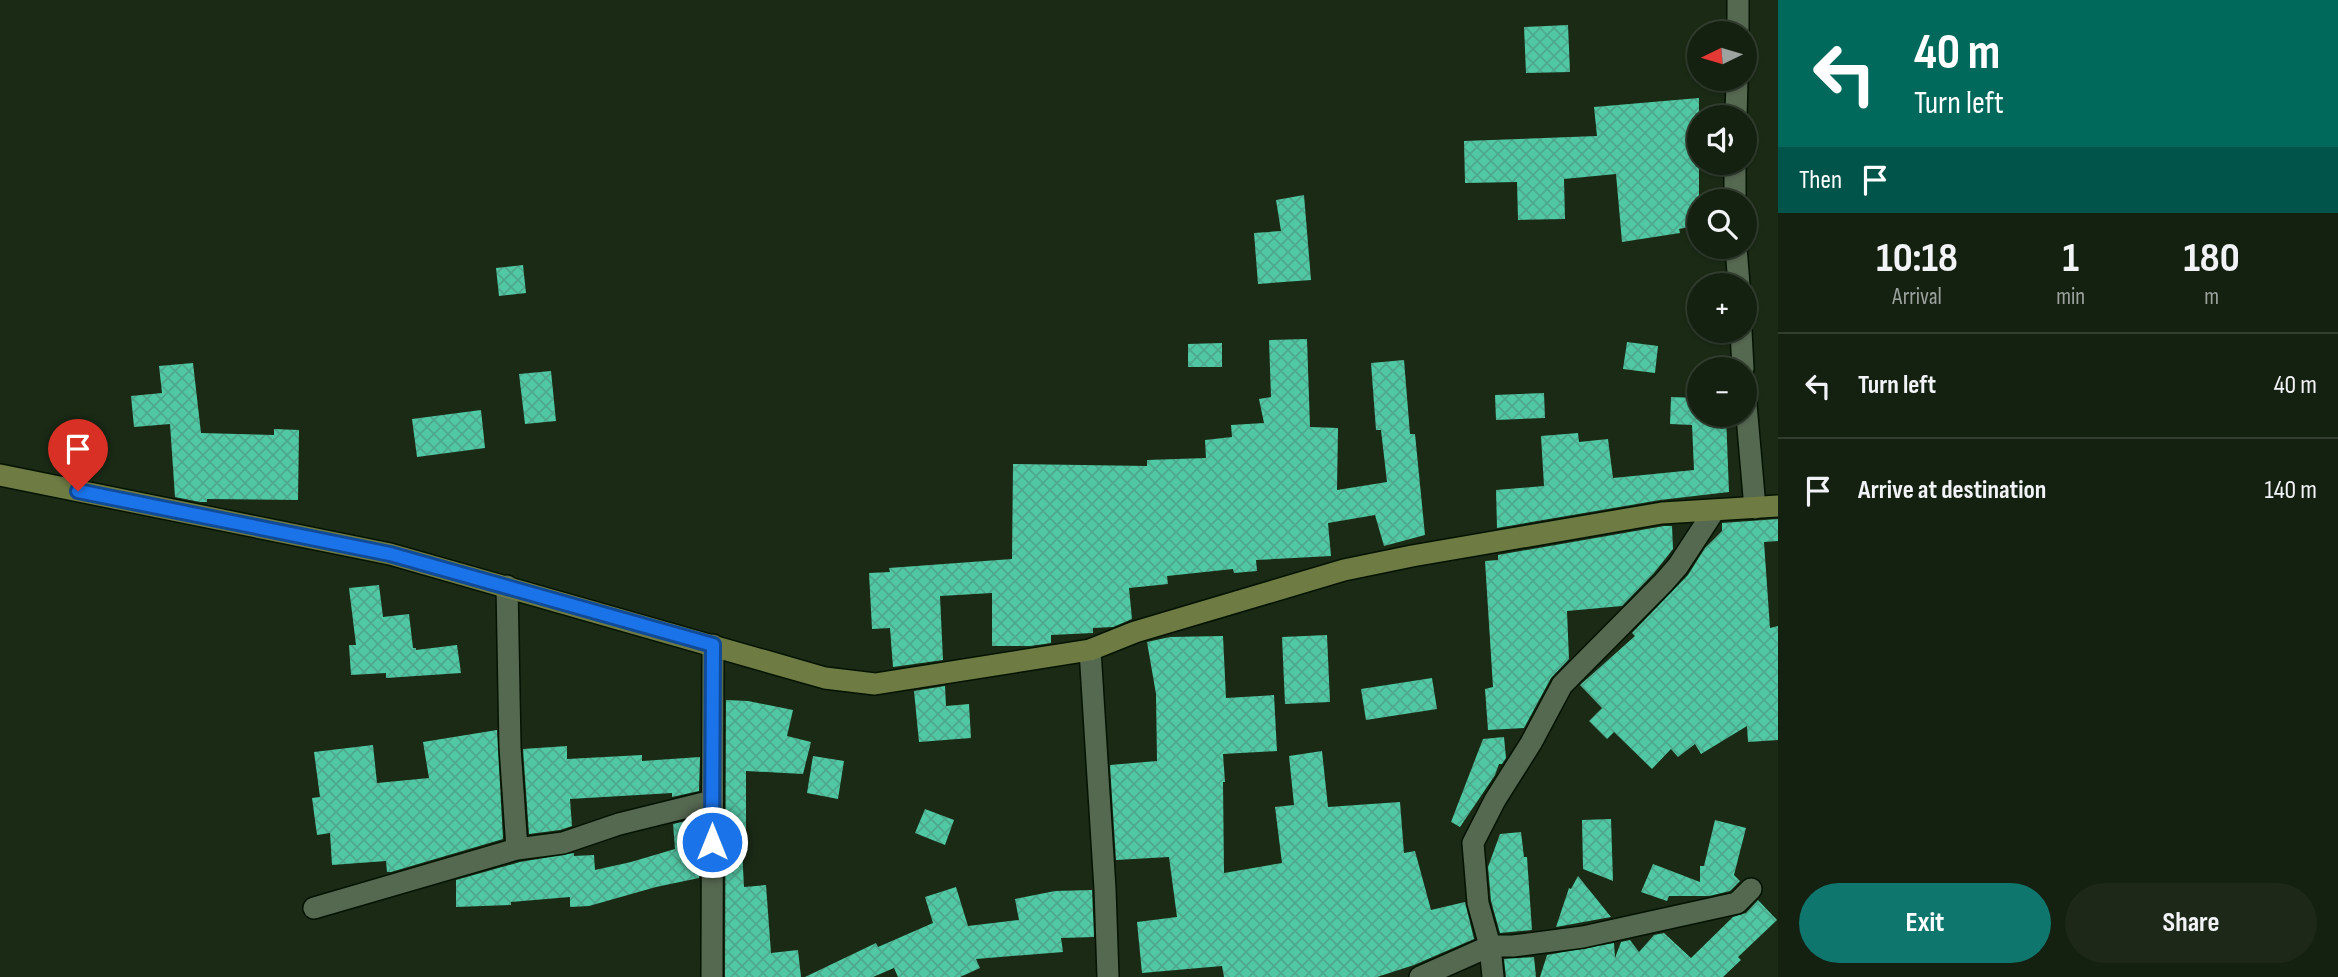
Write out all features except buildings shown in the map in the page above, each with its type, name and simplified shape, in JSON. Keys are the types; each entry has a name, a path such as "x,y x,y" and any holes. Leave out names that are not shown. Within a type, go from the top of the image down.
{"street":[{"path":"1738,0 1738,21"},
{"path":"1748,427 1755,508"},
{"path":"0,475 390,554 825,678 875,684 1090,650 1135,632 1344,570 1662,513 1778,506"},
{"path":"1493,977 1490,946 1478,903 1473,843 1562,685 1678,566 1714,511"},
{"path":"507,586 509,747 517,849"},
{"path":"712,977 713,645"},
{"path":"1090,650 1108,977"},
{"path":"314,908 517,849 563,843 619,824 712,801"},
{"path":"1420,977 1490,946 1513,946 1583,937 1737,903 1751,889"}],"route":[{"path":"78,491 390,554 713,645 712,842"}]}
